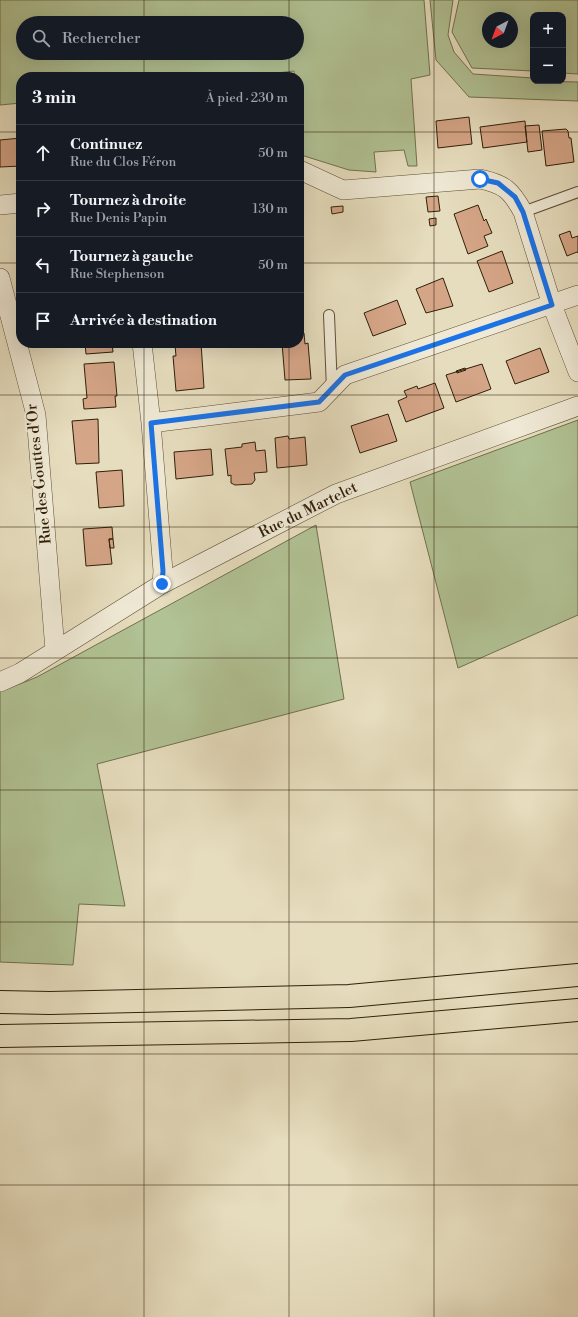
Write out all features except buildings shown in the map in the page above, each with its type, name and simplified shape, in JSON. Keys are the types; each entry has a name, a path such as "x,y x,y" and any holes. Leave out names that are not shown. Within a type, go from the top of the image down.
{"highway":[{"path":"0,1002 348,996 578,975"},
{"path":"0,1036 351,1030 578,1010"}],"street":[{"path":"304,172 343,190 480,179 498,183 515,197 523,212 552,305 578,372"},
{"path":"0,205 16,203"},
{"name":"Rue des Gouttes d'Or","path":"0,278 16,339"},
{"path":"151,423 319,402 345,375 578,295"},
{"name":"Rue des Gouttes d'Or","path":"18,348 36,415 55,650"},
{"path":"143,348 151,423 163,571 162,584"},
{"name":"Rue du Martelet","path":"0,682 20,673 162,584 336,494 578,406"}],"lane":[{"path":"523,212 578,192"},
{"path":"329,315 332,389"}],"green space":[{"path":"0,0 424,0 430,75 411,79 417,166 408,166 404,150 374,152 376,172 349,170 304,156 304,72 16,72 16,103 0,105"},
{"path":"430,0 453,0 448,35 454,52 473,74 530,78 530,84 566,84 566,82 578,82 578,101 469,97 436,60"},
{"path":"459,0 578,0 578,74 566,73 566,12 530,12 530,71 472,68 452,32"},
{"path":"578,420 578,615 458,668 410,482"},
{"path":"316,525 344,699 97,764 125,906 79,904 73,965 0,962 0,692 37,677"}],"route":[{"path":"162,584 163,571 151,423 319,402 345,375 552,305 523,212 515,197 498,183 480,179"}]}
